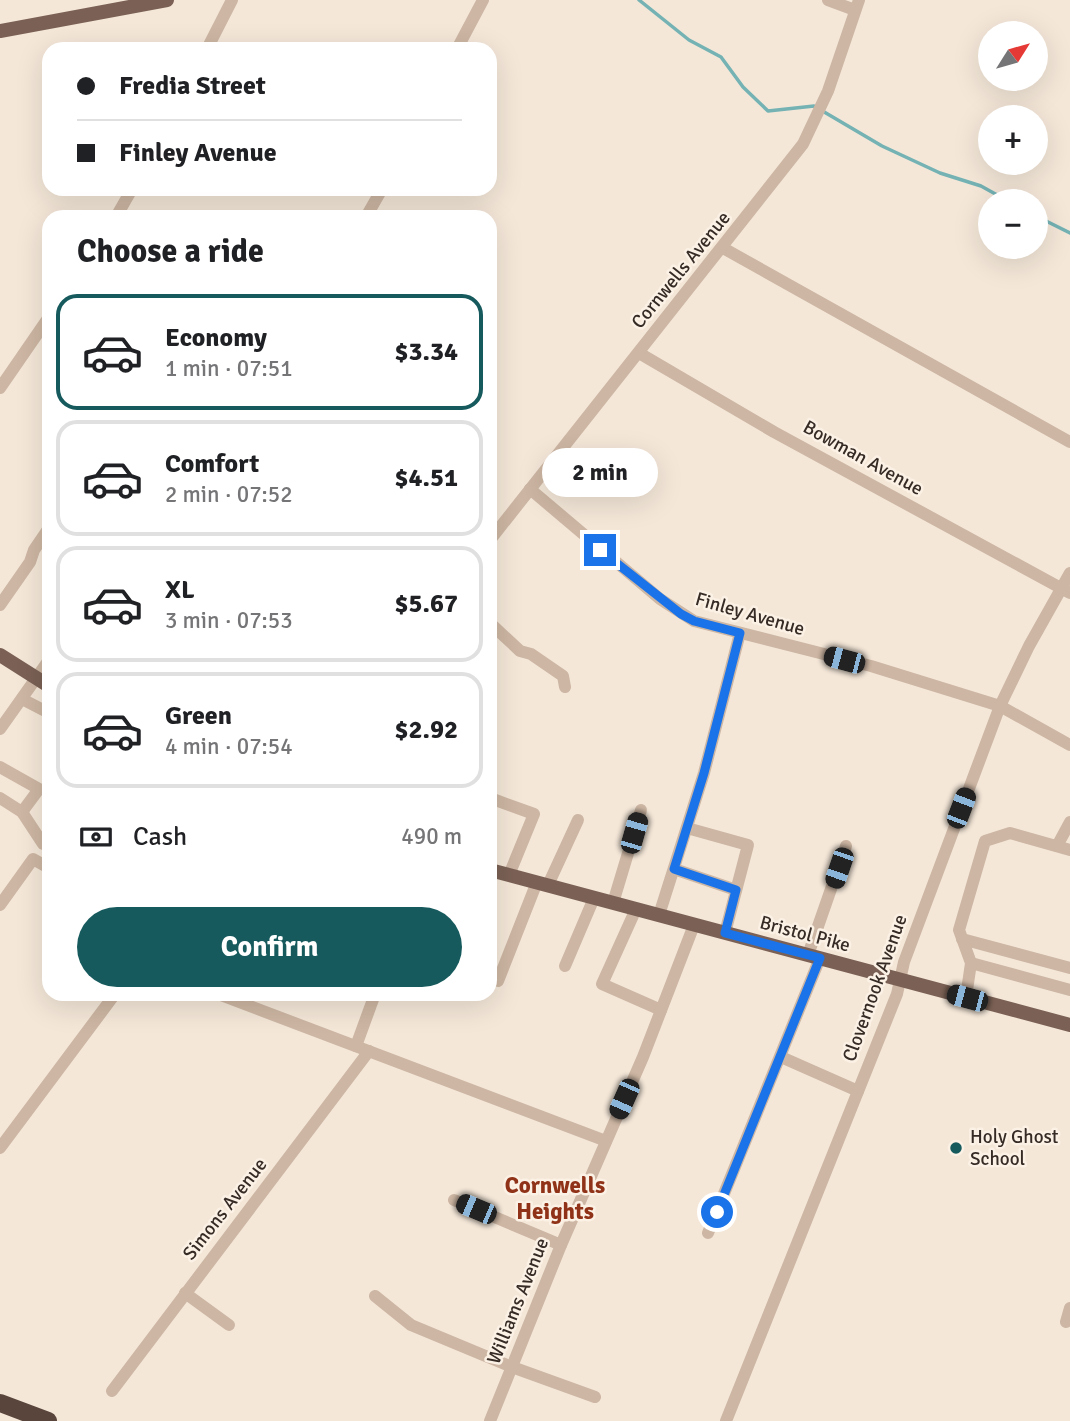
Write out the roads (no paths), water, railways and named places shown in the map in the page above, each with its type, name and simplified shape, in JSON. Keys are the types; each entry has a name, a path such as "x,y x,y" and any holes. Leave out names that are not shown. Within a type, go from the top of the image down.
{"highway":[{"path":"0,1404 48,1421"}],"main road":[{"path":"0,31 167,0"},
{"path":"0,655 42,682"},
{"name":"Bristol Pike","path":"497,872 1070,1025"}],"street":[{"path":"210,42 232,0"},
{"path":"461,42 483,0"},
{"path":"828,0 857,5"},
{"name":"Cornwells Avenue","path":"497,531 790,164 821,110 857,5"},
{"path":"723,248 1070,442"},
{"path":"0,388 42,327"},
{"name":"Bowman Avenue","path":"639,353 774,432 1066,591"},
{"name":"Finley Avenue","path":"530,489 580,534 681,614 694,621 871,666 1000,706 1070,745"},
{"path":"0,605 30,562 42,538"},
{"name":"Clovernook Avenue","path":"726,1421 897,994 904,962 1000,706 1029,646 1066,591 1070,573"},
{"path":"497,630 520,651 531,654 563,676 565,687"},
{"path":"659,915 704,773 740,633"},
{"path":"0,730 22,699 42,684"},
{"path":"22,699 42,709"},
{"path":"0,767 39,789 22,812"},
{"path":"0,798 22,812 42,840"},
{"path":"497,801 534,814 509,875"},
{"path":"613,903 640,810"},
{"path":"497,981 543,884 578,820"},
{"path":"1057,846 1070,822"},
{"path":"687,828 748,845 725,933"},
{"path":"967,998 971,963 959,930 985,841 1010,833 1070,850"},
{"path":"708,1233 781,1057 846,846"},
{"path":"0,905 42,849"},
{"path":"33,859 42,864"},
{"path":"674,869 736,890"},
{"path":"565,966 594,898"},
{"path":"636,909 602,984 662,1010"},
{"name":"Williams Avenue","path":"490,1421 561,1245 662,1010 694,925"},
{"path":"962,939 1070,968"},
{"path":"971,963 1070,990"},
{"path":"0,1148 111,1001"},
{"path":"237,1001 606,1141"},
{"path":"356,1046 372,1001"},
{"name":"Simons Avenue","path":"111,1391 369,1051"},
{"path":"781,1057 858,1091"},
{"path":"454,1200 561,1245"},
{"path":"185,1293 229,1325"},
{"path":"375,1296 411,1325 512,1367 595,1397"},
{"path":"1066,1322 1070,1308"}],"waterway":[{"path":"639,0 689,40 721,57 743,87 768,111 814,106 882,146 940,173 986,189"},
{"path":"1048,222 1070,233"}],"place":[{"name":"Holy Ghost School","path":"956,1148"}],"district":[{"name":"Cornwells Heights","path":"555,1198"}]}
